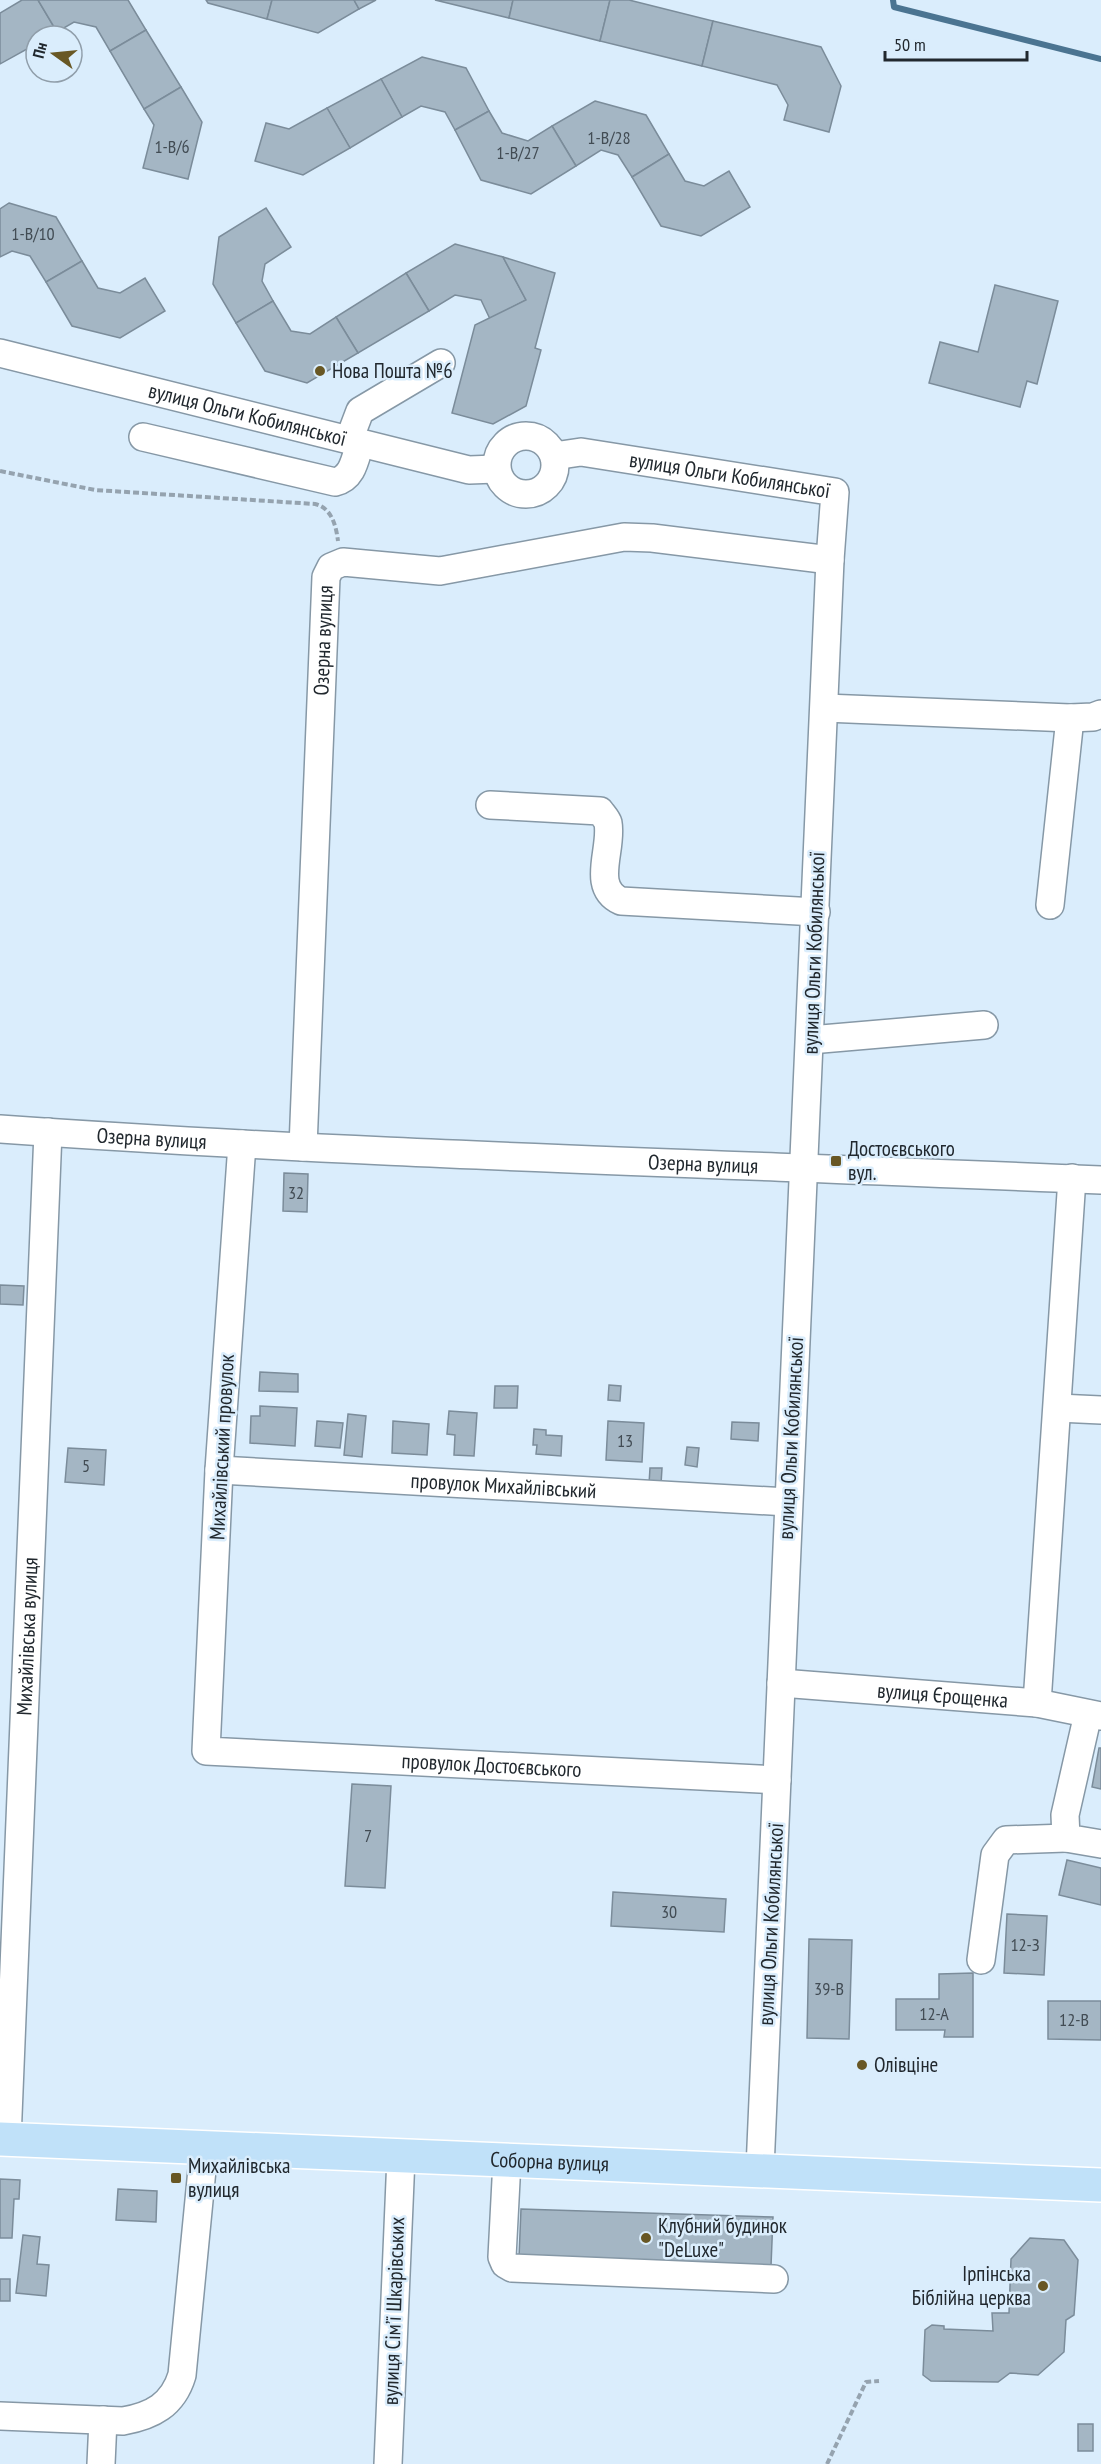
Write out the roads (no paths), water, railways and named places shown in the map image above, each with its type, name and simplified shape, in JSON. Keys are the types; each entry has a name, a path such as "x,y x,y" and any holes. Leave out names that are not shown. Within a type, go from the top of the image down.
{"main road":[{"name":"Соборна вулиця","path":"4,2140 760,2169 1101,2185"}],"street":[{"name":"вулиця Ольги Кобилянської","path":"0,353 469,470 496,469"},
{"path":"143,437 334,482 342,481 349,474 360,411 441,363"},
{"path":"534,437 549,448 554,456 555,466 549,484 532,494 513,492 505,487 496,469 496,459 500,450 515,438 534,437"},
{"name":"вулиця Ольги Кобилянської","path":"554,456 581,452 835,492 830,560 760,2169"},
{"name":"Озерна вулиця","path":"303,1147 326,577 331,567 343,562 440,571 624,537 652,538 830,560"},
{"path":"825,708 1070,718 1093,717 1101,714"},
{"path":"1050,905 1070,718"},
{"path":"490,805 600,811 608,822 604,886 611,897 621,901 816,912"},
{"path":"810,1040 984,1025"},
{"name":"Озерна вулиця","path":"0,1129 242,1144 805,1170 1101,1179"},
{"name":"Михайлівська вулиця","path":"4,2140 48,1132"},
{"name":"Михайлівський провулок","path":"207,1751 219,1470 242,1144"},
{"path":"1037,1703 1072,1178"},
{"path":"1058,1408 1101,1410"},
{"name":"провулок Михайлівський","path":"219,1470 788,1502"},
{"name":"вулиця Єрощенка","path":"782,1683 1037,1703 1094,1715"},
{"path":"1066,1838 1065,1815 1094,1715"},
{"name":"провулок Достоєвського","path":"207,1751 777,1780"},
{"path":"981,1960 995,1855 999,1846 1006,1840 1066,1838 1101,1844"},
{"path":"0,2416 103,2420 142,2418 169,2401 180,2382 204,2149"},
{"name":"вулиця Сімʼї Шкарівських","path":"388,2464 401,2157"},
{"path":"507,2161 502,2257 505,2264 512,2268 774,2279"},
{"path":"101,2464 103,2420"}],"waterway":[{"path":"893,0 894,7 1101,59"}],"place":[{"name":"Нова Пошта №6","path":"320,371"},
{"name":"Достоєвського вул.","path":"836,1161"},
{"name":"Олівціне","path":"862,2065"},
{"name":"Михайлівська вулиця","path":"176,2178"},
{"name":"Клубний будинок \"DeLuxe\"","path":"646,2238"},
{"name":"Ірпінська Біблійна церква","path":"1043,2286"}]}
